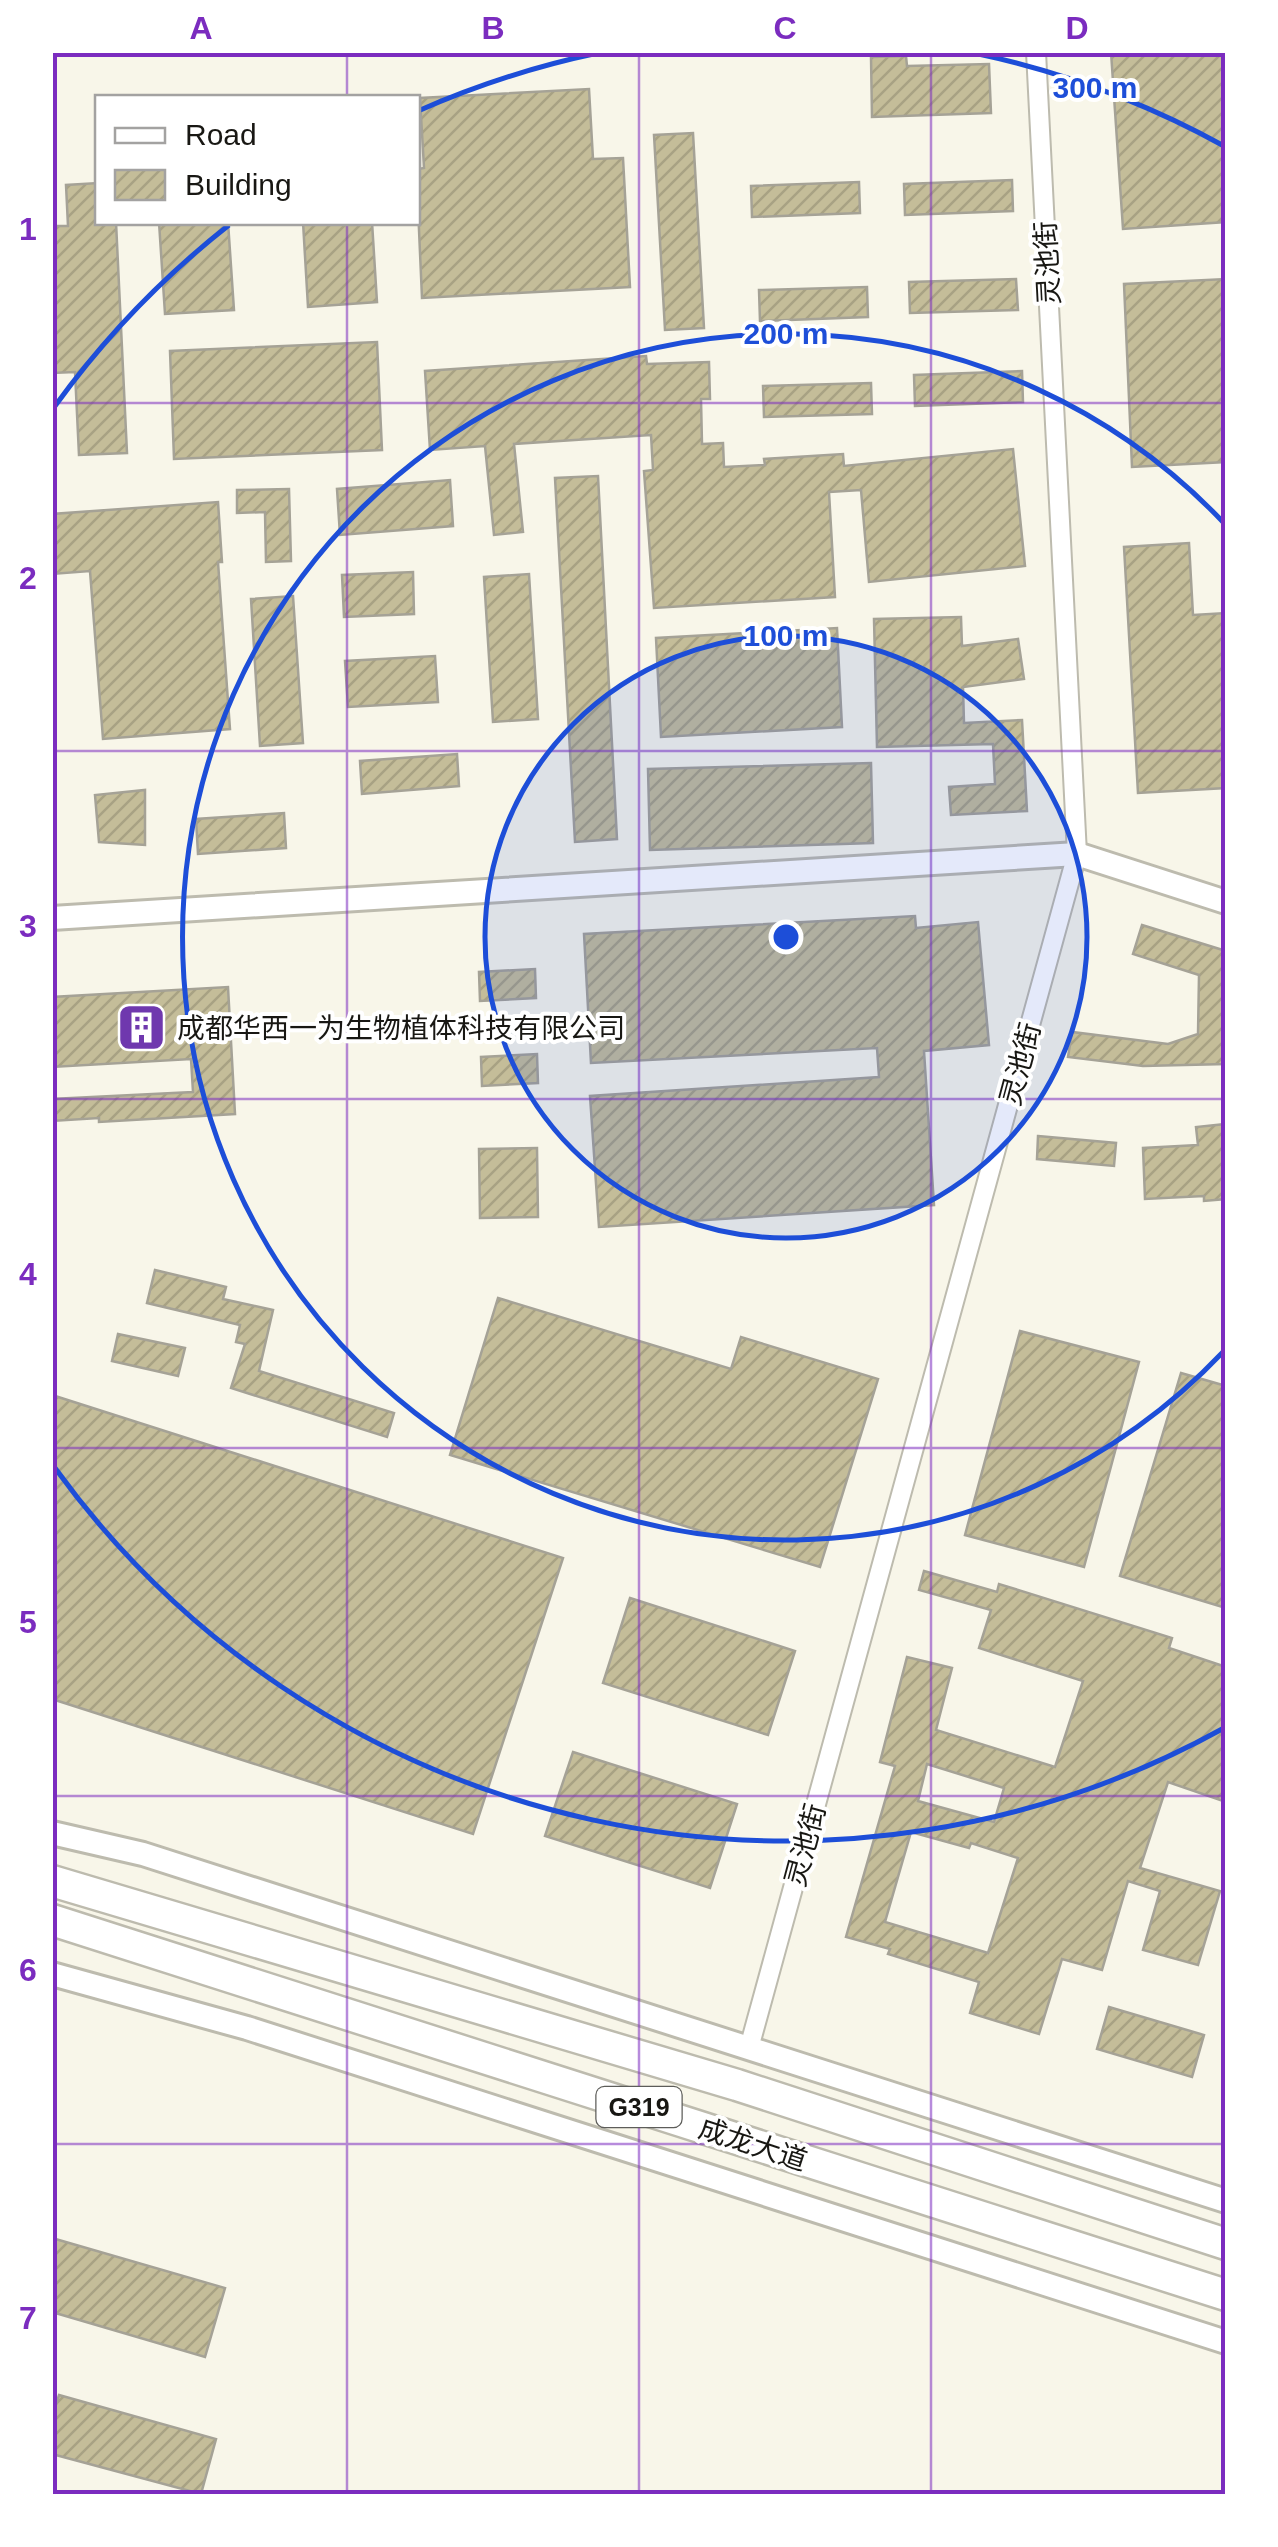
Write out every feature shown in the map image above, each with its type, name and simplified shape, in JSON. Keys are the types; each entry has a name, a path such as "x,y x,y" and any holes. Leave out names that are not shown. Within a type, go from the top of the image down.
{"highway":[{"name":"成龙大道","path":"52,1881 738,2085 1226,2244"},
{"name":"成龙大道","path":"52,1920 1226,2295"}],"street":[{"name":"灵池街","path":"749,2048 1077,854 1036,52"},
{"path":"52,918 1077,854 1226,902"},
{"path":"52,1833 143,1854 1226,2201"},
{"path":"52,1974 266,2034 1226,2342"}],"building":[{"path":"1111,52 1226,52 1226,222 1123,229"},
{"path":"906,56 907,66 989,64 991,113 872,117 871,57"},
{"path":"589,89 593,159 623,158 630,287 422,298 419,225 420,169 424,168 420,98"},
{"path":"693,133 704,328 665,330 654,135"},
{"path":"1012,180 1013,211 905,215 904,184"},
{"path":"859,182 860,213 752,217 751,186"},
{"path":"95,183 95,225 116,225 127,453 79,455 75,372 52,373 52,226 68,226 66,185"},
{"path":"159,225 228,225 234,310 165,314"},
{"path":"303,225 372,225 377,302 308,307"},
{"path":"1016,279 1018,310 910,313 909,282"},
{"path":"1226,279 1226,462 1132,467 1124,284"},
{"path":"867,287 868,317 760,321 759,290"},
{"path":"377,342 382,450 174,459 170,351"},
{"path":"646,356 647,364 709,362 710,399 701,399 702,444 723,443 724,467 765,465 764,459 843,454 844,466 1013,449 1025,566 869,582 861,490 829,492 835,597 654,608 644,471 653,470 651,435 514,444 523,532 494,535 485,446 430,450 425,371"},
{"path":"1022,371 1023,402 915,406 914,375"},
{"path":"871,383 872,414 764,417 763,386"},
{"path":"598,476 617,839 575,842 555,478"},
{"path":"450,480 453,526 340,535 337,489"},
{"path":"289,489 291,561 266,562 265,512 237,513 237,490"},
{"path":"218,502 222,562 218,562 230,729 103,739 90,571 52,574 52,514"},
{"path":"1189,543 1193,615 1226,613 1226,788 1138,793 1124,547"},
{"path":"413,572 414,614 344,617 342,575"},
{"path":"529,574 538,719 493,722 484,577"},
{"path":"293,596 303,743 260,746 251,599"},
{"path":"961,617 962,646 1018,639 1024,679 963,687 964,723 1022,720 1027,811 951,815 949,787 995,784 993,744 877,747 874,619"},
{"path":"837,628 842,727 661,737 656,638"},
{"path":"435,656 438,702 348,707 345,661"},
{"path":"457,754 459,786 362,794 360,761"},
{"path":"871,763 873,843 650,850 648,769"},
{"path":"145,790 145,845 99,842 95,795"},
{"path":"284,813 286,848 198,854 196,819"},
{"path":"915,916 916,928 978,922 989,1045 924,1051 934,1205 599,1227 590,1096 879,1077 877,1048 591,1063 584,934"},
{"path":"1142,925 1226,951 1226,1064 1143,1066 1068,1057 1072,1032 1168,1044 1198,1034 1199,975 1133,954"},
{"path":"535,969 536,998 480,1001 479,972"},
{"name":"成都华西一为生物植体科技有限公司","path":"228,987 235,1114 52,1121 52,1099 193,1092 191,1059 52,1067 52,997"},
{"path":"537,1054 538,1083 482,1086 481,1057"},
{"path":"1226,1124 1226,1199 1145,1199 1143,1148 1198,1145 1196,1127"},
{"path":"1038,1136 1116,1143 1114,1166 1037,1159"},
{"path":"537,1148 538,1217 480,1218 479,1149"},
{"path":"155,1270 226,1287 223,1299 273,1310 259,1371 394,1413 387,1437 231,1388 245,1344 236,1342 240,1325 147,1303"},
{"path":"498,1298 731,1369 741,1337 878,1379 820,1567 450,1455"},
{"path":"1020,1331 1139,1362 1084,1567 965,1535"},
{"path":"118,1334 185,1348 178,1376 112,1361"},
{"path":"1181,1373 1226,1386 1226,1608 1120,1576"},
{"path":"52,1395 563,1558 473,1834 52,1699"},
{"path":"924,1571 997,1592 999,1584 1172,1638 1169,1648 1226,1667 1226,1802 1168,1782 1140,1868 1220,1891 1198,1965 1143,1950 1160,1891 1128,1881 1102,1970 1062,1959 1039,2034 970,2013 979,1982 846,1937 895,1766 880,1762 907,1657 952,1668 936,1730 1055,1767 1083,1681 979,1648 991,1610 919,1590","holes":["927,1764 1004,1788 994,1822 918,1801","911,1832 969,1848 971,1843 1018,1858 988,1953 885,1922"]},
{"path":"630,1598 795,1651 768,1735 603,1683"},
{"path":"573,1752 737,1804 710,1888 545,1836"},
{"path":"1109,2007 1204,2035 1192,2077 1097,2049"},
{"path":"52,2238 225,2288 205,2357 52,2312"},
{"path":"59,2395 216,2439 201,2494 52,2454 52,2417"}],"place":[{"name":"成都华西一为生物植体科技有限公司","path":"142,1028"}]}
